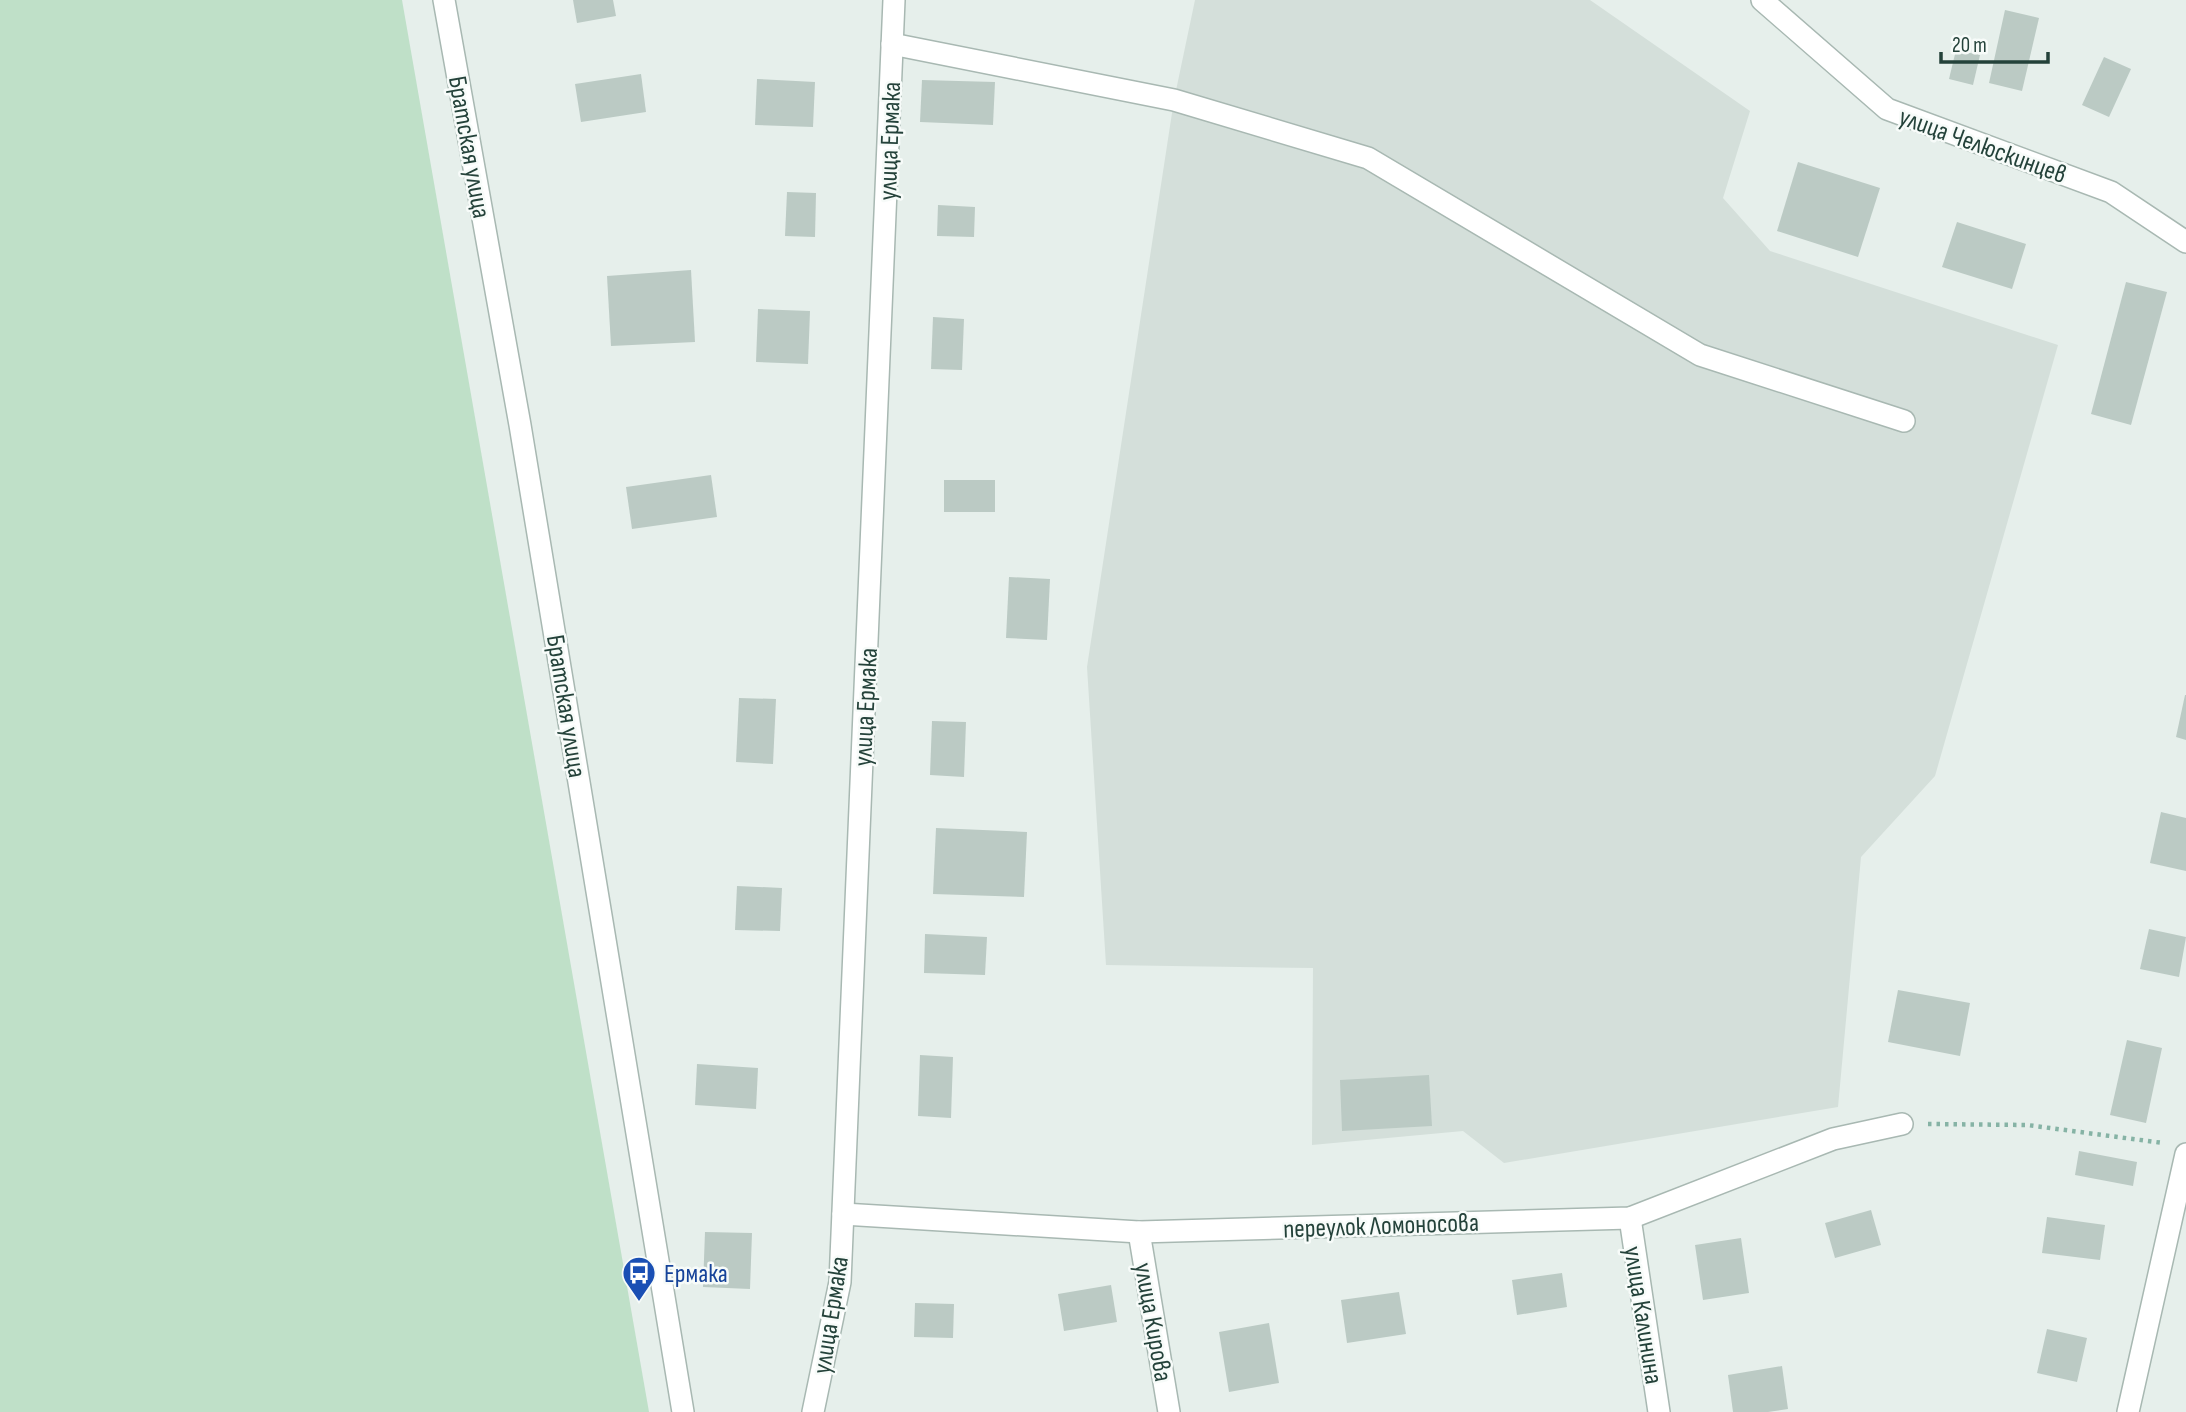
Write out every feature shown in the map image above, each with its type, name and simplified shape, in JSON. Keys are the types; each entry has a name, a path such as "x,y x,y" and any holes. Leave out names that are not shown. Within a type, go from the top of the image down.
{"street":[{"name":"Братская улица","path":"444,0 520,425 683,1412"},
{"name":"улица Ермака","path":"813,1412 840,1282 894,0"},
{"name":"улица Челюскинцев","path":"1762,0 1886,109 2111,192 2186,242"},
{"path":"892,44 1174,100 1368,158 1700,355 1904,421"},
{"name":"переулок Ломоносова","path":"843,1214 1139,1232 1630,1218 1833,1139 1902,1124"},
{"path":"2128,1412 2179,1149"},
{"name":"улица Калинина","path":"1630,1218 1659,1412"},
{"name":"улица Кирова","path":"1139,1232 1169,1412"}],"path":[{"path":"1902,1124 2027,1125 2179,1149"}],"shaded area":[{"path":"1195,0 1590,0 1750,111 1723,198 1770,251 2058,345 1935,776 1861,857 1838,1107 1504,1163 1463,1131 1312,1145 1313,968 1106,965 1087,667 1174,100"}],"green space":[{"path":"0,0 402,0 649,1412 0,1412"}],"building":[{"path":"573,0 613,0 616,16 577,23"},
{"path":"2005,10 2039,18 2022,91 1989,83"},
{"path":"1956,50 1980,55 1973,85 1949,79"},
{"path":"2104,57 2131,69 2109,117 2082,105"},
{"path":"641,74 646,112 581,122 575,84"},
{"path":"757,79 815,82 813,127 755,125"},
{"path":"922,80 995,82 993,125 920,122"},
{"path":"1798,162 1880,188 1858,257 1777,231"},
{"path":"787,192 816,193 815,237 785,236"},
{"path":"938,205 975,207 974,237 937,236"},
{"path":"1957,222 2026,244 2012,289 1942,267"},
{"path":"691,270 695,342 611,346 607,276"},
{"path":"2126,282 2167,292 2131,425 2091,414"},
{"path":"758,309 810,311 808,364 756,362"},
{"path":"933,317 964,319 962,370 931,369"},
{"path":"711,475 717,517 632,529 626,487"},
{"path":"944,480 995,480 995,512 944,512"},
{"path":"1009,577 1050,579 1047,640 1006,638"},
{"path":"2186,695 2186,740 2176,737"},
{"path":"739,698 776,699 773,764 736,762"},
{"path":"932,721 966,722 964,777 930,775"},
{"path":"2161,812 2186,818 2186,871 2150,863"},
{"path":"936,828 1027,832 1024,897 933,894"},
{"path":"737,886 782,888 780,931 735,930"},
{"path":"2149,929 2186,937 2179,977 2140,969"},
{"path":"925,934 987,937 985,975 924,973"},
{"path":"1898,990 1970,1003 1960,1056 1888,1042"},
{"path":"2127,1040 2162,1048 2146,1123 2110,1115"},
{"path":"920,1055 953,1057 951,1118 918,1116"},
{"path":"697,1064 758,1068 756,1109 695,1105"},
{"path":"1429,1075 1432,1126 1342,1131 1340,1080"},
{"path":"2079,1151 2137,1162 2133,1186 2075,1175"},
{"path":"1871,1210 1881,1245 1835,1258 1825,1223"},
{"path":"2047,1217 2105,1225 2100,1260 2042,1253"},
{"path":"705,1232 752,1233 750,1289 703,1287"},
{"path":"1741,1238 1749,1293 1703,1300 1695,1245"},
{"path":"1562,1273 1567,1307 1517,1315 1512,1280"},
{"path":"1111,1285 1117,1322 1064,1331 1058,1294"},
{"path":"1399,1292 1406,1334 1347,1343 1341,1300"},
{"path":"915,1303 954,1304 953,1338 914,1337"},
{"path":"1269,1323 1279,1383 1229,1392 1219,1332"},
{"path":"2047,1329 2087,1338 2077,1382 2037,1373"},
{"path":"1782,1366 1788,1409 1733,1412 1728,1375"}],"place":[{"name":"Ермака","path":"639,1303"}]}
